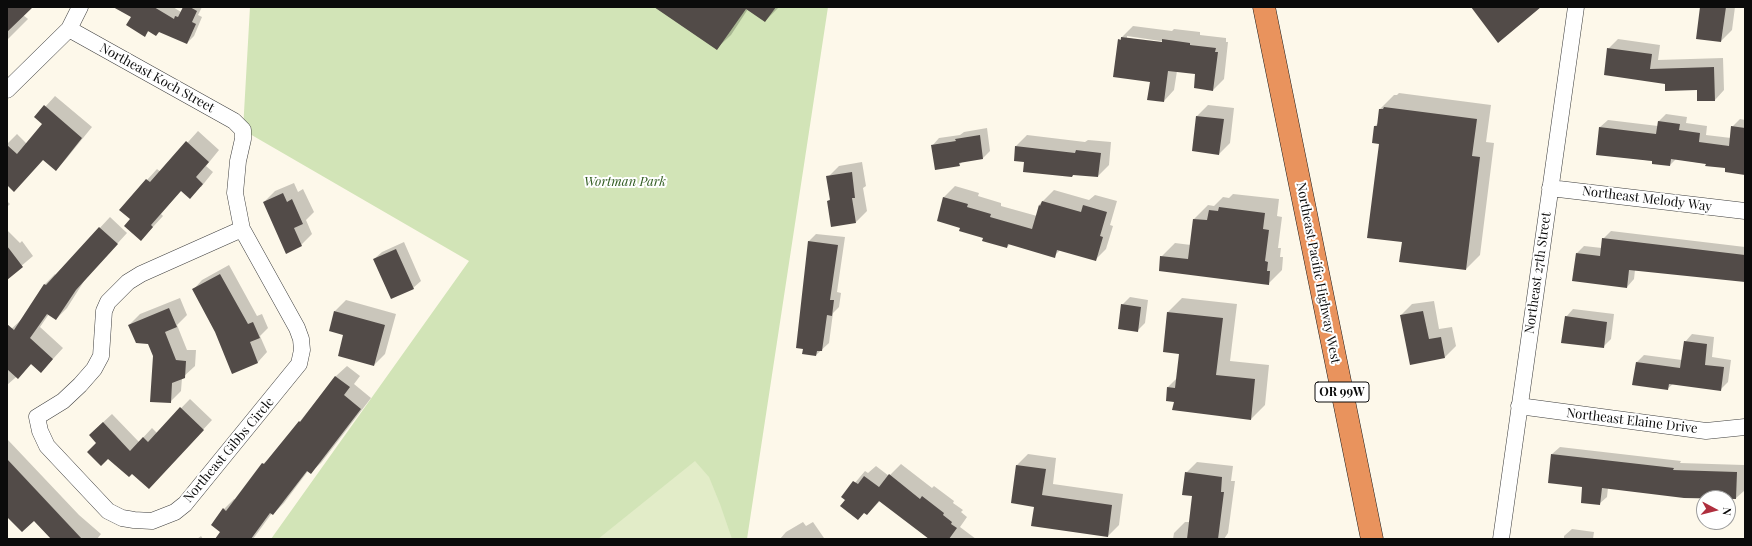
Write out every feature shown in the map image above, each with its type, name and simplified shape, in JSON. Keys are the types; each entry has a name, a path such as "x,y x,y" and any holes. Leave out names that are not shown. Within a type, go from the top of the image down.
{"highway":[{"name":"Northeast Pacific Highway West","path":"1264,7 1372,539"}],"street":[{"path":"7,90 70,29 80,7"},
{"name":"Northeast 27th Street","path":"1501,539 1576,7"},
{"name":"Northeast Koch Street","path":"70,29 234,121 243,130"},
{"name":"Northeast Gibbs Circle","path":"242,229 141,274 128,282 108,302 104,311 101,356 94,368 64,401 36,417 40,431 47,446 108,511 122,518 152,521 175,512 185,504 299,364 302,350 301,339 297,328 242,229 235,193 238,161 244,139 243,130"},
{"name":"Northeast Melody Way","path":"1550,188 1745,211"},
{"name":"Northeast Elaine Drive","path":"1519,406 1706,431 1745,427"}],"green space":[{"name":"Wortman Park","path":"250,7 828,7 747,539 271,539 469,261 243,130"},
{"path":"695,461 709,477 732,539 598,539"}],"building":[{"path":"7,7 33,7 7,32"},
{"path":"113,7 154,7 174,19 175,16 178,17 183,7 190,7 197,11 192,22 196,24 187,44 159,32 156,36 148,31 145,37 126,25 131,17"},
{"path":"654,7 776,7 765,22 746,9 717,50"},
{"path":"1471,7 1541,7 1498,43"},
{"path":"1700,7 1726,7 1721,42 1696,39"},
{"path":"1121,37 1162,42 1162,39 1190,43 1190,45 1216,48 1215,52 1218,52 1213,91 1194,88 1195,74 1168,71 1164,102 1147,100 1150,82 1113,77 1118,39 1121,40"},
{"path":"1607,48 1652,54 1650,69 1714,67 1715,101 1697,101 1697,90 1665,91 1665,84 1604,75"},
{"path":"44,105 82,138 56,171 43,160 14,192 7,185 7,145 17,154 42,124 34,117"},
{"path":"1384,107 1477,119 1472,156 1480,157 1466,270 1399,262 1402,242 1367,238 1379,144 1372,143 1374,126 1377,126 1379,109 1383,109"},
{"path":"1196,116 1224,119 1219,155 1192,151"},
{"path":"1658,121 1680,124 1679,130 1700,133 1699,142 1729,146 1731,126 1745,128 1745,175 1725,172 1725,168 1705,166 1706,164 1671,159 1670,166 1652,164 1652,161 1596,155 1599,127 1656,134"},
{"path":"980,135 983,159 959,163 960,166 935,170 931,145"},
{"path":"186,141 209,162 196,177 203,184 190,199 181,191 151,225 153,227 141,241 124,226 130,219 119,210 146,179 150,182"},
{"path":"1015,146 1075,153 1076,150 1101,153 1098,177 1073,175 1072,177 1023,172 1024,162 1014,161"},
{"path":"852,172 855,198 852,198 856,223 831,227 827,201 830,200 826,176"},
{"path":"283,193 287,202 292,199 303,224 294,228 302,246 286,254 263,202"},
{"path":"943,197 968,204 967,207 991,214 990,217 1032,229 1039,205 1040,206 1042,201 1081,212 1083,205 1107,212 1100,236 1103,237 1096,261 1057,250 1055,258 1008,244 1007,248 982,241 983,238 959,231 960,228 937,221"},
{"path":"1219,207 1265,213 1263,229 1269,230 1265,261 1268,262 1267,271 1270,271 1269,285 1159,271 1160,256 1188,259 1193,219 1207,220 1209,210 1218,211"},
{"path":"99,227 118,244 76,290 56,320 47,314 30,338 53,359 41,373 31,364 18,379 7,369 7,324 14,330 44,284 46,285"},
{"path":"1602,238 1745,255 1745,282 1629,270 1627,288 1572,281 1576,253 1600,256"},
{"path":"808,241 838,245 830,300 834,300 832,316 827,315 822,351 817,351 816,356 802,354 803,349 796,348"},
{"path":"7,246 23,267 7,280"},
{"path":"396,249 414,289 391,299 373,259"},
{"path":"220,274 248,324 253,322 260,338 250,342 258,363 232,374 215,332 192,289"},
{"path":"1121,304 1141,307 1138,332 1118,329"},
{"path":"169,308 177,327 165,332 176,360 186,361 185,378 172,383 171,403 150,402 153,356 148,344 136,343 128,325"},
{"path":"334,311 385,325 374,366 338,356 343,335 329,331"},
{"path":"1423,311 1429,339 1441,337 1445,358 1410,365 1400,315"},
{"path":"1167,312 1223,318 1216,375 1255,379 1251,420 1172,410 1174,402 1166,401 1167,387 1175,388 1179,354 1163,352"},
{"path":"1565,316 1607,322 1604,348 1561,343"},
{"path":"1684,341 1707,344 1705,365 1724,367 1721,391 1669,384 1668,390 1632,385 1636,362 1680,368"},
{"path":"335,376 350,387 344,395 361,409 311,474 307,471 273,515 270,513 251,539 215,539 220,532 211,525 223,508 226,511 262,463 264,464 299,421 300,422"},
{"path":"180,407 204,430 149,489 132,474 129,477 108,459 101,466 87,452 96,443 89,435 103,422 130,451 143,437 148,442"},
{"path":"1551,454 1674,468 1673,470 1737,472 1736,499 1736,490 1696,490 1696,498 1602,488 1600,505 1581,503 1582,487 1548,483"},
{"path":"7,459 82,539 51,539 34,521 22,532 7,517"},
{"path":"1016,465 1046,469 1042,495 1112,505 1108,537 1031,526 1034,507 1011,503"},
{"path":"1185,472 1222,477 1221,492 1224,492 1218,539 1187,539 1192,496 1182,495"},
{"path":"889,474 920,499 922,496 944,513 943,515 957,528 949,539 929,539 879,501 867,515 864,513 858,520 840,506 845,500 841,497 853,481 858,484 864,476 879,487"}]}
